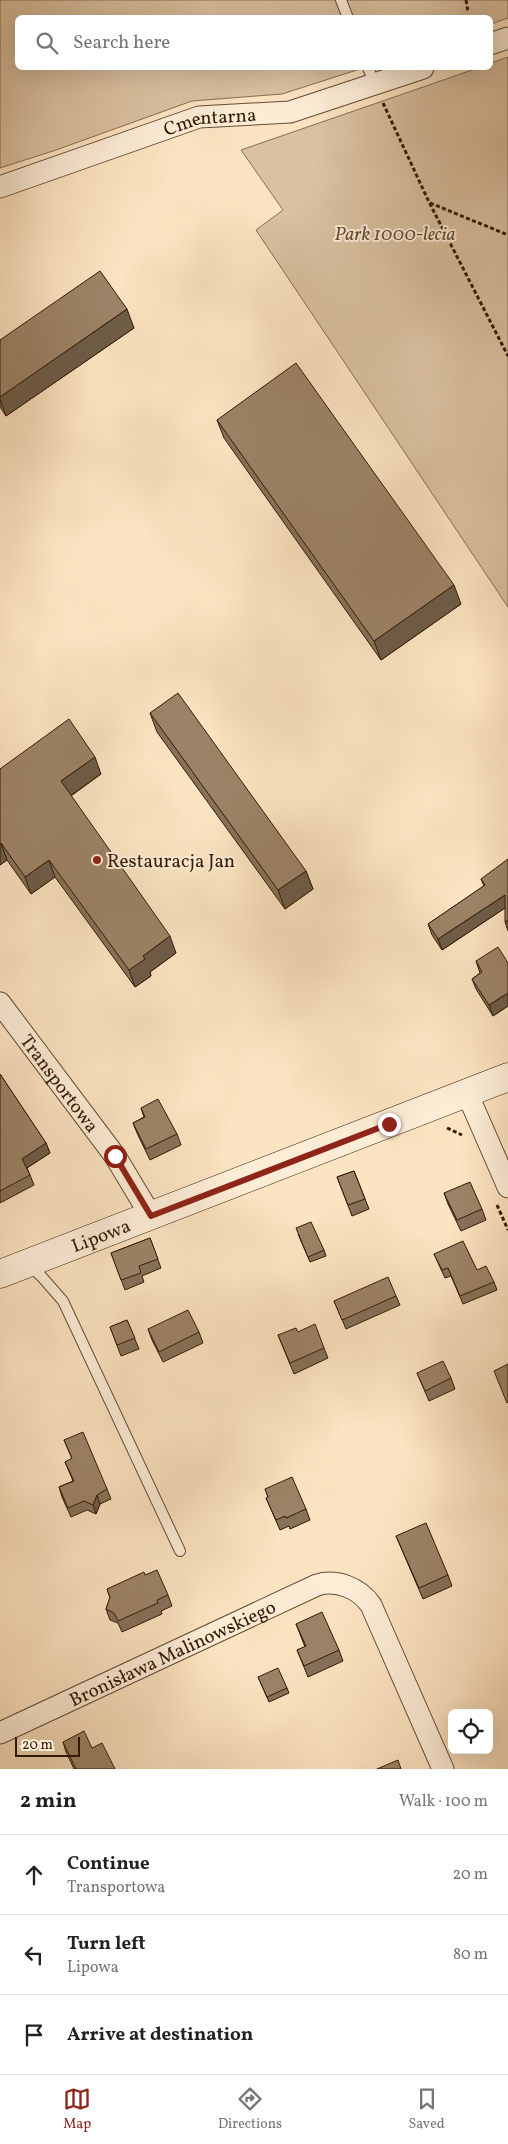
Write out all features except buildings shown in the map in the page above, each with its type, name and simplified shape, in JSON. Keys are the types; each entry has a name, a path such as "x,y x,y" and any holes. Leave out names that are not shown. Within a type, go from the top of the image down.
{"main road":[{"name":"Lipowa","path":"0,1274 508,1077"}],"street":[{"path":"493,43 508,38"},
{"name":"Cmentarna","path":"0,187 199,117 290,112 371,76 410,70"},
{"name":"Transportowa","path":"0,1003 115,1156 151,1216"},
{"path":"467,1093 508,1187"},
{"name":"Bronisława Malinowskiego","path":"0,1733 326,1582 346,1586 357,1591 367,1599 443,1769"}],"lane":[{"path":"341,0 347,15"},
{"path":"27,1263 63,1301 180,1551"}],"path":[{"path":"466,0 468,12"},
{"path":"371,76 429,202 508,356"},
{"path":"429,202 508,235"}],"green space":[{"path":"0,0 508,0 508,18 493,23 493,15 15,15 15,70 357,70 282,94 192,101 0,168"},
{"name":"Park 1000-lecia","path":"508,57 508,607 256,230 283,210 241,150 472,70 493,70 493,62"}],"place":[{"name":"Restauracja Jan","path":"97,860"}],"route":[{"path":"115,1156 151,1216 389,1124"}]}
